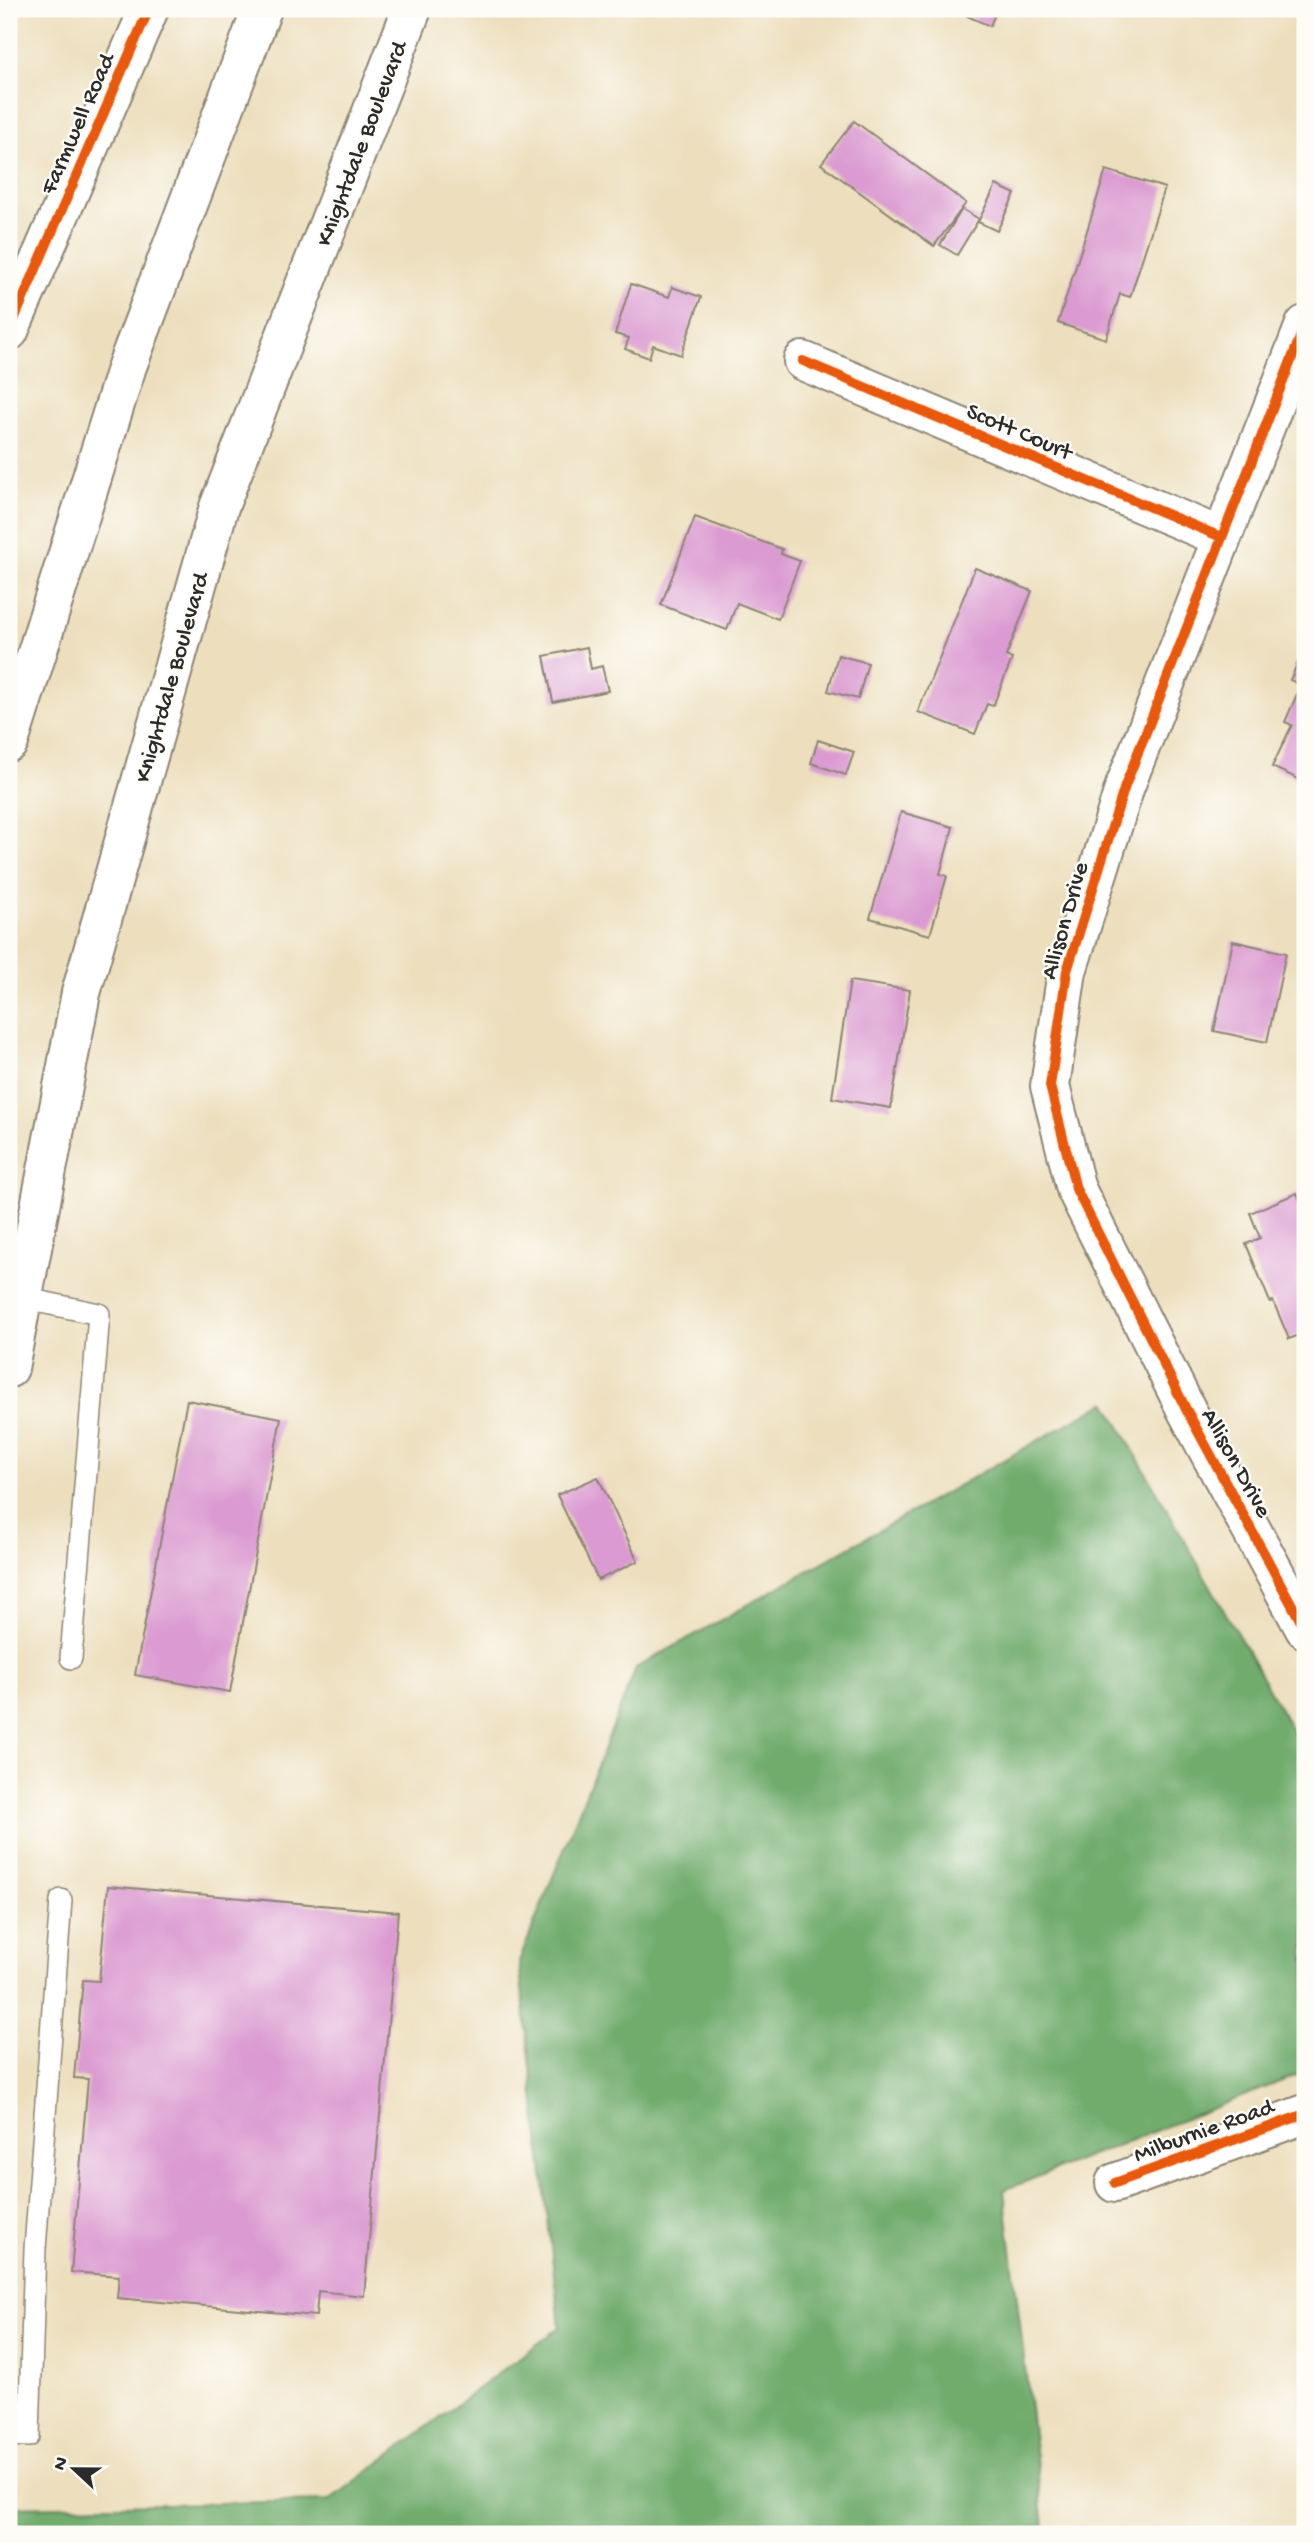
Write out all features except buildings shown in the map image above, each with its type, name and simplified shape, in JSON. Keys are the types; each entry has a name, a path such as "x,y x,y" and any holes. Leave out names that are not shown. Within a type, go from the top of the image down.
{"street":[{"name":"Farmwell Road","path":"9,331 149,9"},
{"path":"9,742 127,366 261,9"},
{"name":"Knightdale Boulevard","path":"9,1368 80,993 219,507 412,9"},
{"name":"Allison Drive","path":"1305,325 1125,786 1068,971 1050,1086 1076,1189 1187,1411 1305,1629"},
{"name":"Scott Court","path":"803,361 1221,537"},
{"name":"Milburnie Road","path":"1115,2183 1305,2114"}],"lane":[{"path":"22,1298 99,1314 71,1658"},
{"path":"9,2435 29,2436 35,2249 61,1900"}],"green space":[{"path":"1106,1402 1305,1753 1305,2072 1004,2190 1045,2534 9,2534 9,2507 329,2501 560,2327 519,1962 636,1668"}],"cycle path":[{"path":"9,331 149,9"},
{"path":"1305,325 1125,786 1067,971 1050,1086 1076,1189 1187,1411 1305,1629"},
{"path":"803,361 1221,537"},
{"path":"1115,2183 1305,2114"}]}
